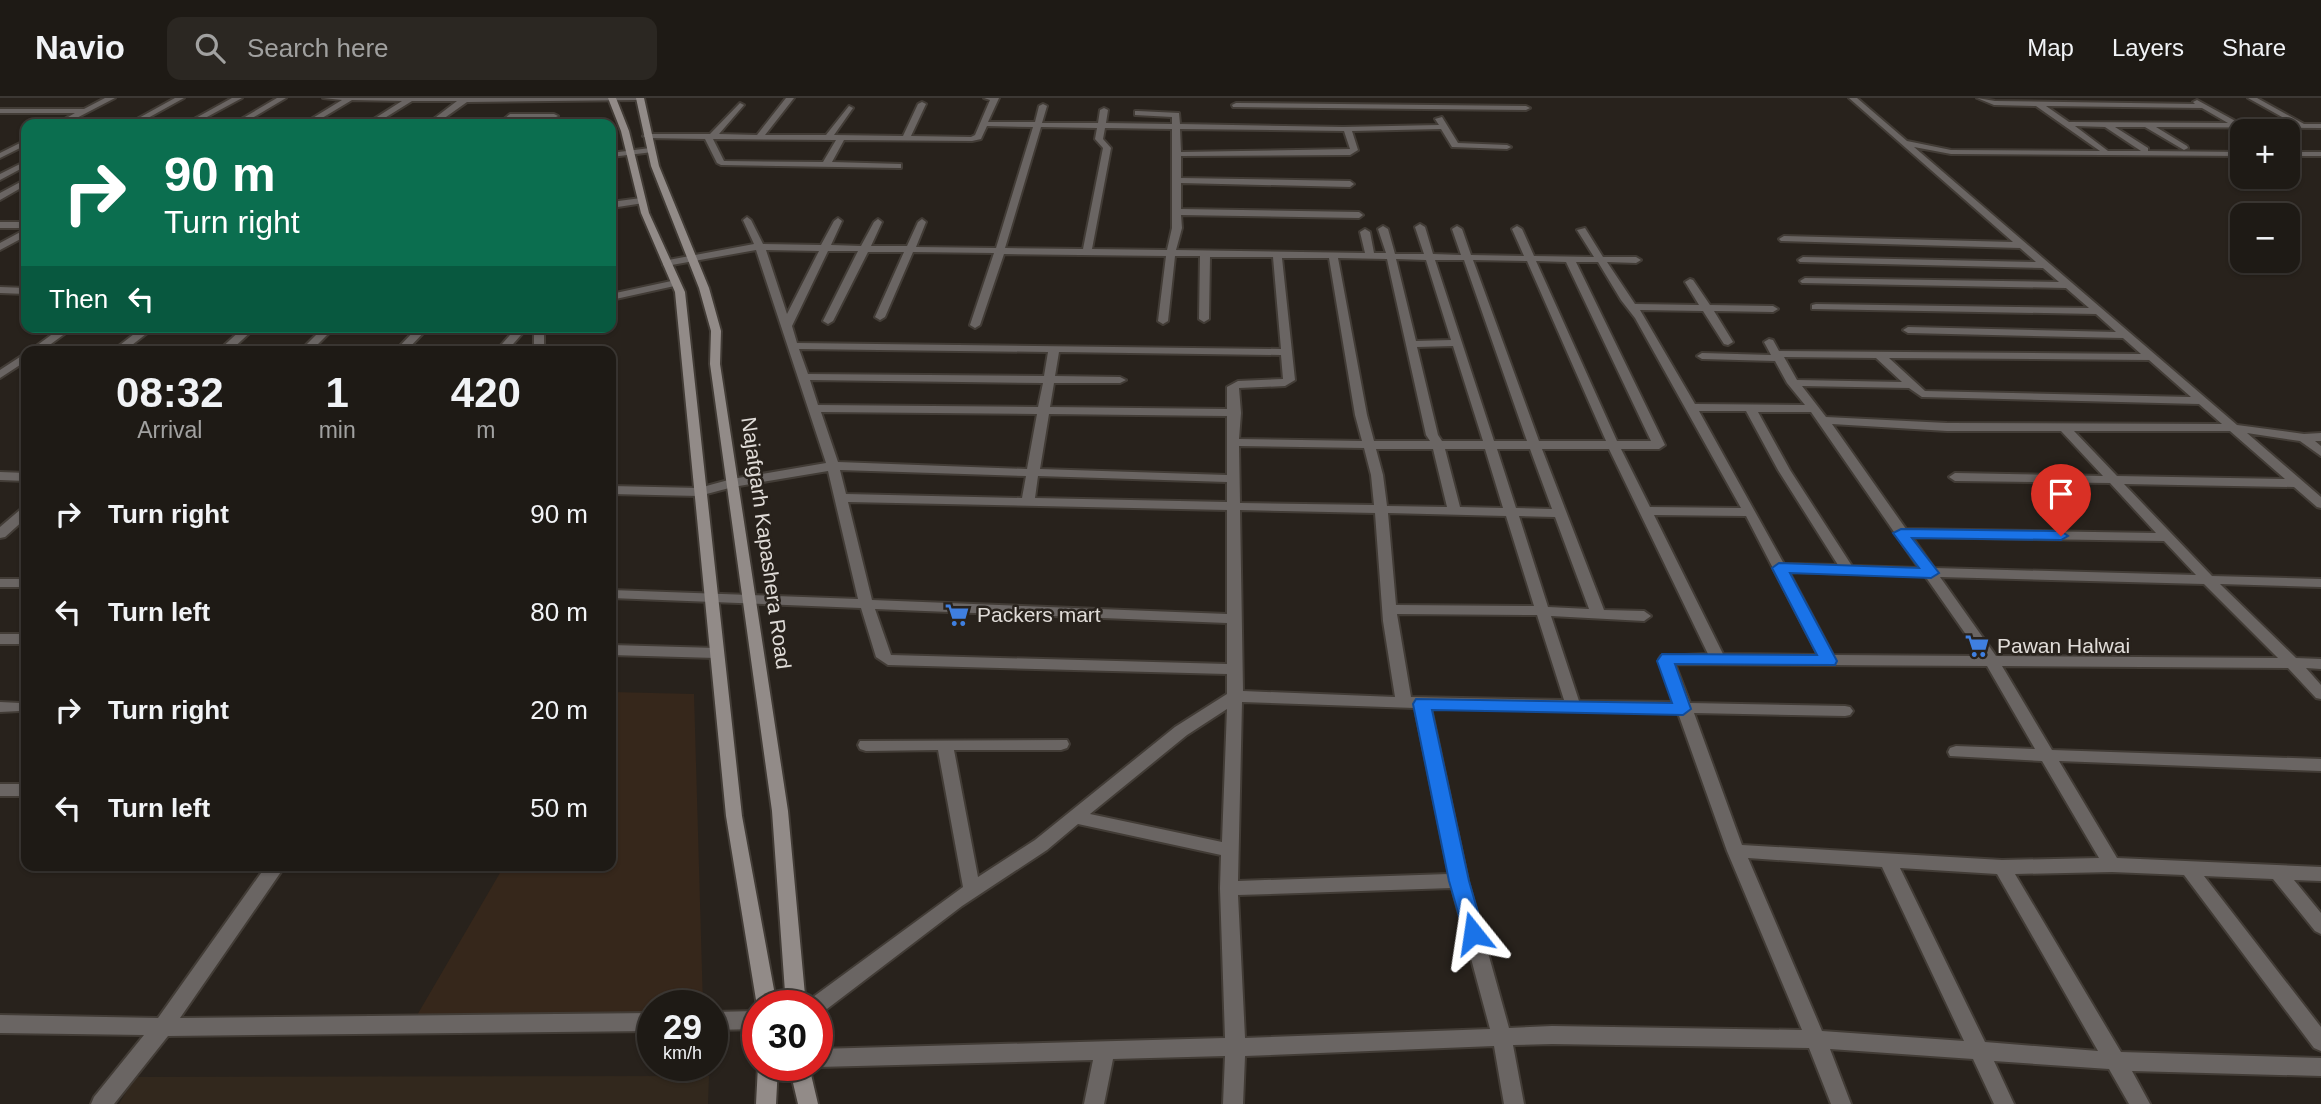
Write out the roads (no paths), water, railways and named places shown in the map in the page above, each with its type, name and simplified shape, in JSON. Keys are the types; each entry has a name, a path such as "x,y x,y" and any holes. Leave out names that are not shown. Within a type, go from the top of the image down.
{"main road":[{"name":"Najafgarh Kapashera Road","path":"639,98 650,150 704,288 716,331 715,364 780,811 795,990"},
{"path":"612,99 625,131 628,153 642,201 678,288 686,332 685,355 709,598 734,816 764,990"},
{"path":"678,288 704,288"},
{"path":"766,1104 767,1081"},
{"path":"803,1081 808,1104"}],"street":[{"path":"70,119 111,98"},
{"path":"141,119 180,98"},
{"path":"198,119 238,98"},
{"path":"246,119 282,98"},
{"path":"327,98 639,98"},
{"path":"315,119 350,98"},
{"path":"760,136 790,98"},
{"path":"647,135 976,139 995,98 988,98"},
{"path":"1341,98 1371,114"},
{"path":"1853,98 2321,504"},
{"path":"1981,98 1994,103 2204,106"},
{"path":"2032,98 2104,150"},
{"path":"2189,98 2230,119"},
{"path":"2252,98 2321,135"},
{"path":"378,119 411,99"},
{"path":"438,119 464,100"},
{"path":"552,100 554,119"},
{"path":"1434,103 1443,127 1457,146 1507,147"},
{"path":"1236,105 1358,107 1434,103 1526,108"},
{"path":"906,138 922,104"},
{"path":"711,136 740,105"},
{"path":"975,325 1017,199 1043,106"},
{"path":"829,137 849,107"},
{"path":"1087,251 1107,148 1099,140 1104,110"},
{"path":"0,111 86,111"},
{"path":"1138,113 1175,114 1177,228 1171,252 1163,321"},
{"path":"509,119 513,116 544,119"},
{"path":"1383,120 1401,126"},
{"path":"984,124 1347,129 1443,127"},
{"path":"2066,124 2230,126"},
{"path":"2106,124 2145,149"},
{"path":"2146,124 2184,148"},
{"path":"2300,126 2321,126"},
{"path":"1177,154 1350,153 1354,150 1347,129"},
{"path":"711,136 721,163 898,166"},
{"path":"826,165 842,137"},
{"path":"1903,141 1951,152 2230,154"},
{"path":"3,153 21,144"},
{"path":"616,154 650,150"},
{"path":"3,153 21,152"},
{"path":"2300,154 2321,154"},
{"path":"0,177 21,166"},
{"path":"1177,180 1350,184"},
{"path":"0,197 21,185"},
{"path":"616,204 642,201"},
{"path":"1176,212 1359,215"},
{"path":"747,220 760,247 833,466 866,603 883,657 888,660 1235,669"},
{"path":"786,327 838,221"},
{"path":"828,321 878,222"},
{"path":"880,317 922,222"},
{"path":"0,225 21,225"},
{"path":"1420,227 1491,444 1509,513 1573,705"},
{"path":"1382,229 1391,256 1432,435 1438,444 1455,512"},
{"path":"1457,229 1598,613"},
{"path":"1517,229 1614,447 1718,660"},
{"path":"1582,230 1626,300 1634,307 1750,512 1829,661"},
{"path":"1365,232 1370,255"},
{"path":"0,247 21,235"},
{"path":"1784,239 2022,245"},
{"path":"666,262 760,247 1636,260"},
{"path":"1204,319 1205,253"},
{"path":"1233,1104 1229,888 1235,696 1235,384 1287,382 1277,254"},
{"path":"1334,255 1361,415 1371,445 1381,510 1389,609 1502,1037 1514,1104"},
{"path":"1235,442 1614,447 1659,444 1569,258"},
{"path":"1803,260 2045,265"},
{"path":"1805,281 2069,285"},
{"path":"1690,282 1728,342"},
{"path":"616,297 678,288"},
{"path":"0,290 21,291"},
{"path":"1634,307 1773,309"},
{"path":"1816,307 2099,311"},
{"path":"1908,330 2126,335"},
{"path":"42,346 60,333"},
{"path":"124,346 142,333"},
{"path":"229,346 244,333"},
{"path":"310,346 324,333"},
{"path":"405,346 418,333"},
{"path":"506,346 517,333"},
{"path":"1769,342 1793,383 1823,420 1990,660 2112,865"},
{"path":"1412,344 1457,343"},
{"path":"792,346 1286,352"},
{"path":"1028,501 1054,348"},
{"path":"1702,356 1878,354 2152,357"},
{"path":"1878,354 1918,392 1929,394 2202,401"},
{"path":"0,375 21,360"},
{"path":"802,377 1120,380"},
{"path":"1793,383 1911,385"},
{"path":"1690,407 1813,409"},
{"path":"812,408 1235,413"},
{"path":"1750,408 1784,470 1848,570"},
{"path":"1823,420 1947,427 2234,428 2304,438 2321,437"},
{"path":"2065,428 2207,579 2321,694"},
{"path":"2304,438 2321,452"},
{"path":"616,490 699,492 732,483 833,466 1235,479"},
{"path":"0,476 21,477"},
{"path":"1955,477 2297,483"},
{"path":"840,498 1560,513"},
{"path":"1647,511 1750,512"},
{"path":"0,534 21,516"},
{"path":"1901,533 2167,537"},
{"path":"1779,568 2321,583"},
{"path":"0,583 21,583"},
{"path":"616,594 1235,619"},
{"path":"1389,609 1542,611 1644,616"},
{"path":"0,639 21,639"},
{"path":"616,650 716,653"},
{"path":"1841,1104 1816,1038 1736,851 1667,659 2321,664"},
{"path":"833,993 972,890 1041,845 1181,731 1235,696 1413,703 1845,711"},
{"path":"866,745 1061,744"},
{"path":"944,745 972,890"},
{"path":"1955,752 2321,765"},
{"path":"0,790 21,790"},
{"path":"1074,817 1230,850"},
{"path":"1736,851 2002,867 2112,865 2321,874"},
{"path":"1887,859 2004,1104"},
{"path":"2002,867 2140,1104"},
{"path":"2189,869 2321,1042"},
{"path":"101,1104 163,1027 272,871"},
{"path":"2278,873 2321,926"},
{"path":"1229,888 1459,881"},
{"path":"0,1024 163,1027 637,1022"},
{"path":"833,1058 1552,1035 1816,1038 2117,1061 2321,1067"},
{"path":"1094,1104 1105,1050"}],"place":[{"name":"Packers mart","path":"957,615"},
{"name":"Pawan Halwai","path":"1977,646"}]}
